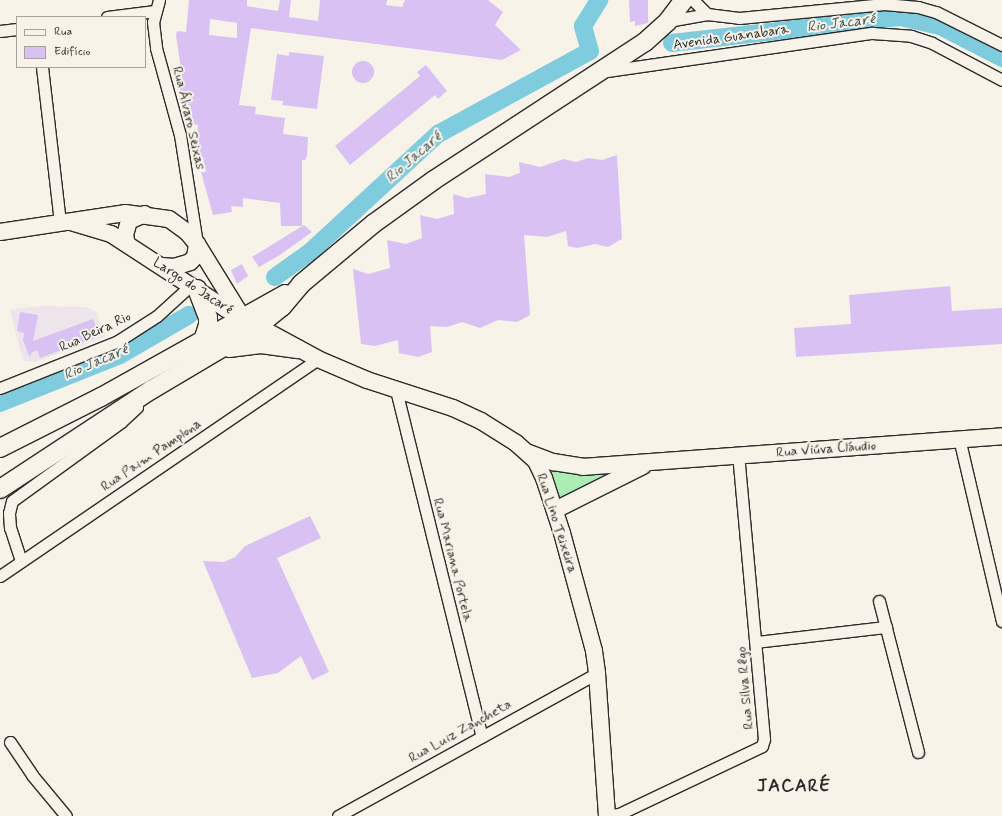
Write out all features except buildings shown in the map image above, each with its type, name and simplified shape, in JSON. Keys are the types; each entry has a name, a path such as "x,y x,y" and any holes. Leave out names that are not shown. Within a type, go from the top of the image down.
{"main road":[{"path":"0,448 208,346 250,322 282,307 301,284 406,199 601,70 663,27 684,0"},
{"path":"194,287 208,317 208,346"},
{"path":"0,489 151,390 208,346 252,344 298,349"}],"street":[{"name":"Rua Álvaro Seixas","path":"159,0 153,22 156,48 180,134 197,244"},
{"path":"693,0 707,14"},
{"path":"663,27 707,14 739,18 884,4 918,7 936,12 1002,45"},
{"path":"115,16 155,11"},
{"path":"0,31 16,29"},
{"name":"Avenida Guanabara","path":"601,70 872,33 911,36 932,43 1002,80"},
{"path":"0,232 66,222 42,68"},
{"name":"Largo do Jacaré","path":"66,222 110,214 145,214 169,219 187,232 197,244 250,322"},
{"path":"127,244 126,229 129,221 145,214"},
{"name":"Largo do Jacaré","path":"66,222 101,230 127,244 250,322"},
{"path":"162,266 174,267 190,262 195,257 197,244"},
{"name":"Rua Beira Rio","path":"0,388 118,341 158,316 194,287"},
{"name":"Rua Lino Teixeira","path":"250,322 318,359 396,390 468,414 502,433 529,453 541,469 555,510 589,630 597,674 606,816"},
{"name":"Rua Paim Pamplona","path":"0,576 318,359"},
{"path":"21,561 10,528 9,513 12,501 121,422 151,390"},
{"name":"Rua Mariana Portela","path":"396,390 482,737"},
{"name":"Rua Viúva Cláudio","path":"529,453 574,466 649,463 959,438 1002,436"},
{"path":"959,438 1002,621"},
{"name":"Rua Silva Rêgo","path":"606,816 619,814 762,746 764,739 756,642 738,456"},
{"path":"555,510 649,463"},
{"path":"880,602 918,752"},
{"path":"756,642 886,627"},
{"name":"Rua Luiz Zancheta","path":"338,816 597,674"},
{"path":"10,742 32,775 66,816"}],"shaded area":[{"path":"39,306 86,307 96,312 106,337 35,362 25,361 21,354 10,310"}],"green space":[{"path":"623,469 559,501 548,470 576,473"}],"waterway":[{"name":"Rio Jacaré","path":"275,277 310,252 438,134 590,51 583,26 599,0"},
{"name":"Rio Jacaré","path":"672,43 900,17 940,26 1002,58"},
{"name":"Rio Jacaré","path":"0,403 120,355 189,315"}],"district":[{"name":"JACARÉ","path":"794,786"}]}
